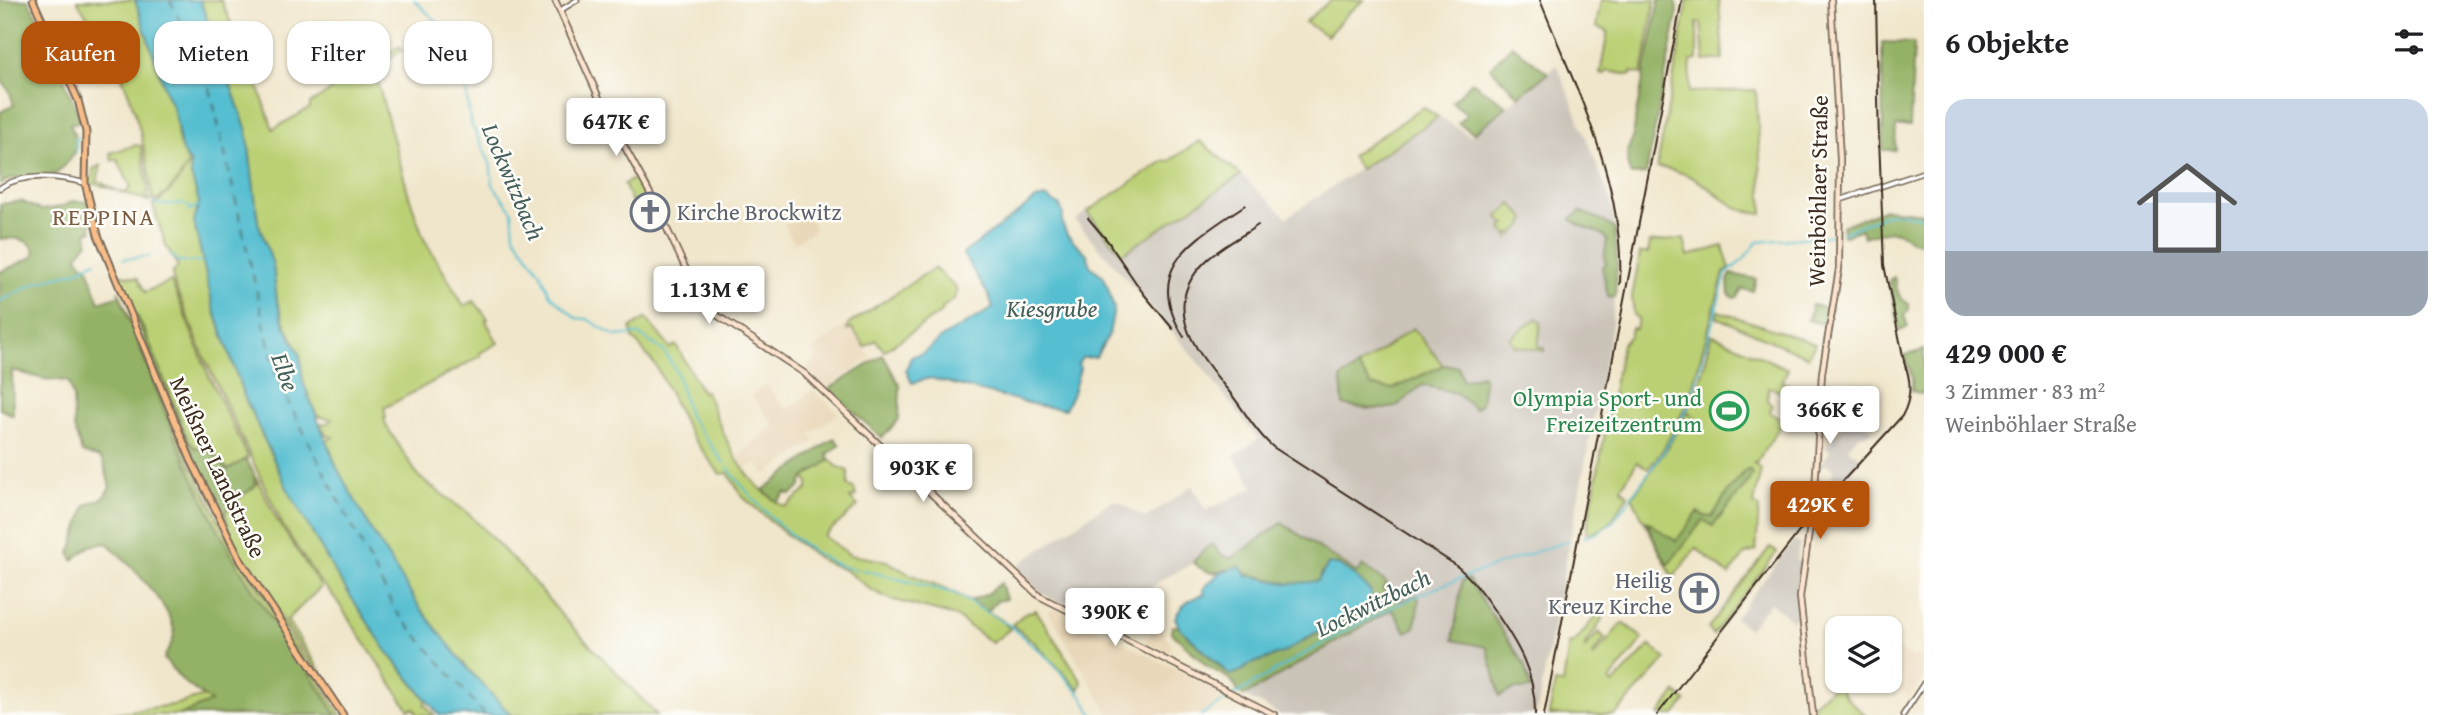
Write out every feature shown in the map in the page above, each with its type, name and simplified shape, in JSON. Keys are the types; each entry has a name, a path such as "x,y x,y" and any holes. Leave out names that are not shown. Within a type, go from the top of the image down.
{"main road":[{"name":"Meißner Landstraße","path":"33,0 75,93 86,132 85,181 98,235 191,460 252,579 343,715"},
{"path":"555,0 604,109 652,197 706,307 804,373 1039,596 1275,715"},
{"name":"Weinböhlaer Straße","path":"1813,715 1802,615 1801,578 1815,490 1822,373 1839,269 1839,113 1831,0"}],"street":[{"path":"561,10 577,0"},
{"path":"1839,200 1924,172"},
{"path":"0,188 17,181 58,177 85,181"},
{"path":"1903,715 1924,683"}],"shaded area":[{"path":"1557,65 1610,198 1617,265 1612,325 1536,715 1281,715 1244,696 1392,609 1383,590 1387,582 1363,566 1358,573 1282,523 1231,559 1222,555 1212,545 1206,548 1190,565 1160,581 1122,609 1103,581 1090,590 1082,588 1062,604 1041,593 1019,573 1019,564 1111,501 1117,501 1146,518 1192,486 1206,510 1254,488 1234,456 1258,439 1201,365 1075,220 1086,212 1122,254 1241,175 1287,217 1439,116 1470,136"},
{"path":"805,212 816,229 794,243 784,225"},
{"path":"848,324 871,357 825,389 806,369 819,357 812,350"},
{"path":"766,384 787,410 813,390 839,413 810,434 815,441 767,474 756,463 749,468 745,467 738,456 774,425 751,396"},
{"path":"1821,415 1849,419 1819,453"},
{"path":"1849,419 1873,429 1870,433 1858,436 1848,448 1862,459 1842,479 1840,477 1835,481 1831,477 1834,471 1827,464 1819,468 1819,462 1822,462 1830,451 1825,447"},
{"path":"1794,540 1800,544 1796,561 1802,562 1798,585 1800,613 1793,621 1770,603 1749,629 1735,618"},
{"path":"1054,608 1228,695 1198,715 1110,715 1049,612"},
{"path":"1158,625 1172,645 1168,653 1145,642"},
{"path":"1902,651 1914,659 1917,655 1924,660 1924,677 1910,698 1902,692"}],"green space":[{"path":"0,0 28,0 40,21 21,21 21,84 66,84 81,121 70,124 76,141 75,152 56,174 10,179 0,184 0,112 14,105 9,90 0,79"},
{"path":"77,0 135,0 154,56 154,84 163,84 174,110 179,142 186,159 189,160 174,184 164,195 153,201 136,114 125,84 140,84 140,21 90,21"},
{"path":"200,0 221,0 230,21 208,21"},
{"path":"1331,0 1364,0 1327,36 1305,22"},
{"path":"1601,0 1655,0 1642,74 1606,71 1605,75 1600,74 1608,31 1596,27"},
{"path":"1659,0 1676,0 1677,15 1646,174 1631,175 1628,153"},
{"path":"1688,0 1719,0 1723,59 1704,61 1701,23 1697,23 1697,60 1691,61 1689,92 1756,90 1763,214 1734,206 1686,174 1657,167"},
{"path":"1882,42 1914,43 1910,126 1896,126 1895,150 1883,150"},
{"path":"1512,45 1548,73 1519,96 1490,68"},
{"path":"399,46 402,50 390,58 390,52"},
{"path":"1472,82 1507,106 1474,133 1458,123 1467,114 1452,102"},
{"path":"230,84 257,84 273,129 310,108 310,104 341,84 378,84 409,196 424,239 464,306 474,301 488,319 486,321 498,343 480,353 481,356 384,408 387,427 419,477 470,515 657,715 511,715 469,670 420,608 373,533 337,468 327,441 333,437 327,436 320,424 328,423 332,419 317,416 303,382 300,355 277,301 273,265 258,222 247,131"},
{"path":"1423,107 1438,117 1360,169 1351,156"},
{"path":"1200,141 1241,175 1122,254 1087,212 1165,160 1167,162"},
{"path":"141,146 149,194 145,194 145,197 150,198 149,201 126,193 131,187 117,159 112,161 110,153"},
{"path":"190,160 191,175 199,202 194,222 213,306 244,396 288,490 334,571 386,650 427,701 424,704 434,715 418,715 414,708 409,710 335,598 317,578 283,526 204,357 175,286 172,274 178,266 166,246 153,205 174,186"},
{"path":"101,165 97,181 118,191 88,183 93,169"},
{"path":"637,177 651,203 647,202 646,206 635,209 624,184"},
{"path":"21,201 41,210 61,207 73,201 87,202 92,231 87,232 88,242 77,256 82,264 88,267 99,302 120,295 172,429 217,527 246,579 336,715 180,715 211,702 183,681 164,659 174,634 172,624 158,598 107,543 90,546 73,560 70,554 86,505 103,498 110,487 100,458 82,453 74,427 73,397 68,381 44,379 12,370 13,415 0,409 0,272 33,257 35,251 25,241 15,238 0,239 0,204"},
{"path":"1512,204 1526,219 1512,235 1509,233 1508,238 1502,228 1506,224 1499,220 1498,216"},
{"path":"1885,209 1924,213 1924,243 1911,241 1894,231 1863,237 1861,229 1843,236 1842,226"},
{"path":"1580,211 1615,229 1615,297 1608,296 1602,267 1606,264 1604,258 1607,240 1600,233 1571,219"},
{"path":"1684,239 1688,256 1723,246 1730,269 1724,273 1688,402 1664,448 1648,469 1637,462 1621,488 1628,495 1611,520 1600,530 1586,533 1622,344 1630,336 1632,328 1636,329 1638,319 1634,315 1632,297 1640,253 1648,253 1650,242"},
{"path":"934,268 957,292 954,299 942,308 943,311 884,351 876,340 865,347 852,328 847,330 849,324"},
{"path":"117,274 138,278 145,292 171,281 209,376 248,457 229,471 214,454 194,447 188,440 145,332 137,316 135,317"},
{"path":"1731,274 1756,279 1753,291 1742,289 1734,298 1729,294 1728,281"},
{"path":"1894,277 1900,296 1909,304 1909,310 1904,315 1908,327 1900,331 1889,280"},
{"path":"118,290 187,456 233,549 341,715 336,715 259,599 217,527 171,427"},
{"path":"1812,305 1831,308 1827,325 1808,320"},
{"path":"1718,311 1815,344 1808,357 1716,317"},
{"path":"137,316 188,440 194,447 210,451 227,470 246,459 254,474 255,486 232,503 225,513 230,531 215,505 179,425 135,317"},
{"path":"646,318 670,348 676,345 702,392 706,391 735,456 756,484 769,496 785,507 808,489 808,482 804,478 830,460 848,471 848,486 854,488 856,496 850,498 858,506 824,536 850,555 887,561 909,574 949,590 1002,620 1010,629 992,643 955,616 890,599 871,590 847,571 821,560 782,531 742,496 728,473 720,474 690,434 656,366 633,338 631,328"},
{"path":"1537,318 1541,323 1538,347 1544,347 1544,351 1515,346 1510,338"},
{"path":"1413,328 1443,365 1393,389 1372,386 1358,367"},
{"path":"1711,334 1788,369 1782,382 1804,392 1801,400 1769,387 1767,400 1772,406 1770,412 1783,422 1756,463 1753,463 1761,469 1754,504 1759,508 1756,551 1745,554 1729,575 1696,548 1673,578 1632,497 1668,447 1687,412 1696,418 1687,411 1702,374"},
{"path":"1924,350 1922,394 1912,391 1912,379 1905,355"},
{"path":"883,355 900,386 899,419 882,438 829,389"},
{"path":"1443,365 1458,366 1463,381 1482,375 1484,382 1481,404 1475,409 1456,393 1423,385 1401,403 1388,408 1343,405 1341,378 1358,367 1372,386 1393,389"},
{"path":"834,438 840,445 827,455 830,460 804,478 800,488 790,495 786,492 777,502 763,490"},
{"path":"1746,470 1750,470 1752,474 1747,484 1713,526 1703,520 1668,565 1647,521 1676,541 1698,512 1712,517 1728,491"},
{"path":"256,477 277,520 321,587 287,620 349,715 346,715 247,567 228,531 225,513 232,503 257,484"},
{"path":"1282,523 1357,573 1363,566 1387,583 1383,590 1400,601 1417,595 1419,600 1415,627 1406,632 1392,609 1244,696 1231,680 1207,666 1171,632 1172,626 1179,627 1224,671 1241,671 1364,610 1355,577 1337,564 1322,572 1318,582 1290,584 1227,569 1209,572 1193,562 1212,544 1222,555 1231,559"},
{"path":"1770,547 1777,552 1713,635 1708,628"},
{"path":"1468,579 1524,664 1531,689 1514,689 1500,696 1487,647 1453,640 1462,581"},
{"path":"1001,583 1006,599 997,601 987,612 970,601 987,594"},
{"path":"1036,610 1082,682 1079,690 1034,642 1012,625 1025,613"},
{"path":"1601,610 1604,614 1602,619 1584,649 1599,632 1605,638 1593,657 1621,624 1624,623 1643,639 1609,681 1613,684 1650,645 1666,659 1615,715 1549,715 1555,683 1563,684 1569,643 1574,643"},
{"path":"1676,692 1686,701 1675,715 1659,715"},
{"path":"1826,693 1843,693 1865,715 1815,715 1814,703"},
{"path":"204,696 212,702 180,715 99,715 173,705"}],"water":[{"path":"135,0 200,0 208,21 154,21 154,56"},
{"name":"Elbe","path":"163,84 230,84 247,131 258,222 273,265 277,301 283,322 300,355 303,382 337,468 373,533 420,608 469,670 511,715 439,715 386,650 334,571 288,490 244,396 213,306 194,222 199,202 190,161 182,151 175,114"},
{"name":"Kiesgrube","path":"1046,197 1059,205 1067,235 1087,254 1090,266 1103,276 1114,309 1109,334 1096,357 1082,358 1078,364 1080,368 1073,393 1065,409 1040,406 930,378 912,383 906,370 911,357 923,353 941,338 993,308 990,298 963,254 1036,199"},
{"path":"1328,564 1346,570 1371,592 1371,599 1364,610 1315,633 1285,652 1230,675 1179,627 1175,618 1187,603 1205,594 1203,589 1219,573 1239,566 1247,575 1290,584 1318,581"}],"waterway":[{"name":"Lockwitzbach","path":"414,0 449,33 465,80 470,121 490,163 493,185 512,211 514,235 541,274 550,295 576,318 587,319 615,336 638,334 664,351 676,371 689,416 724,463"},
{"path":"76,153 76,139 82,137"},
{"path":"153,203 185,204 190,210 198,206"},
{"name":"Lockwitzbach","path":"1842,233 1885,215 1896,213 1924,217"},
{"name":"Lockwitzbach","path":"1584,537 1597,533 1613,522 1665,450 1691,401 1726,274 1744,259 1757,242 1836,235"},
{"path":"171,255 179,262 202,262"},
{"path":"123,259 150,256"},
{"path":"0,301 36,283 75,272 96,261"},
{"name":"Lockwitzbach","path":"728,468 753,498 804,545 841,566 858,570"},
{"name":"Lockwitzbach","path":"1201,715 1322,643 1414,597 1568,541"},
{"name":"Lockwitzbach","path":"863,570 953,593 1009,625 1050,660 1081,695 1093,715"}],"ferry route":[{"path":"170,0 208,80 277,380 395,610 485,715"}],"tram line":[{"path":"1876,0 1879,147"},
{"path":"1879,138 1884,265 1906,370"},
{"path":"1657,715 1812,515 1902,416 1910,389 1904,362"}],"railway":[{"path":"1540,0 1583,104 1607,174 1620,247 1620,284"},
{"path":"1544,715 1682,0"},
{"path":"1184,337 1172,313 1168,292 1171,274 1179,258 1192,244 1245,205"},
{"path":"1088,218 1110,244"},
{"path":"1258,225 1211,257 1191,279 1185,295 1184,312 1194,343 1254,426 1273,447 1454,564 1471,580 1502,622 1523,659 1529,672 1535,715"},
{"path":"1104,236 1143,293 1173,329"}],"place":[{"name":"Kirche Brockwitz","path":"650,212"},
{"name":"Olympia Sport- und Freizeitzentrum","path":"1729,411"},
{"name":"Heilig Kreuz Kirche","path":"1699,593"}],"district":[{"name":"REPPINA","path":"104,217"}]}
